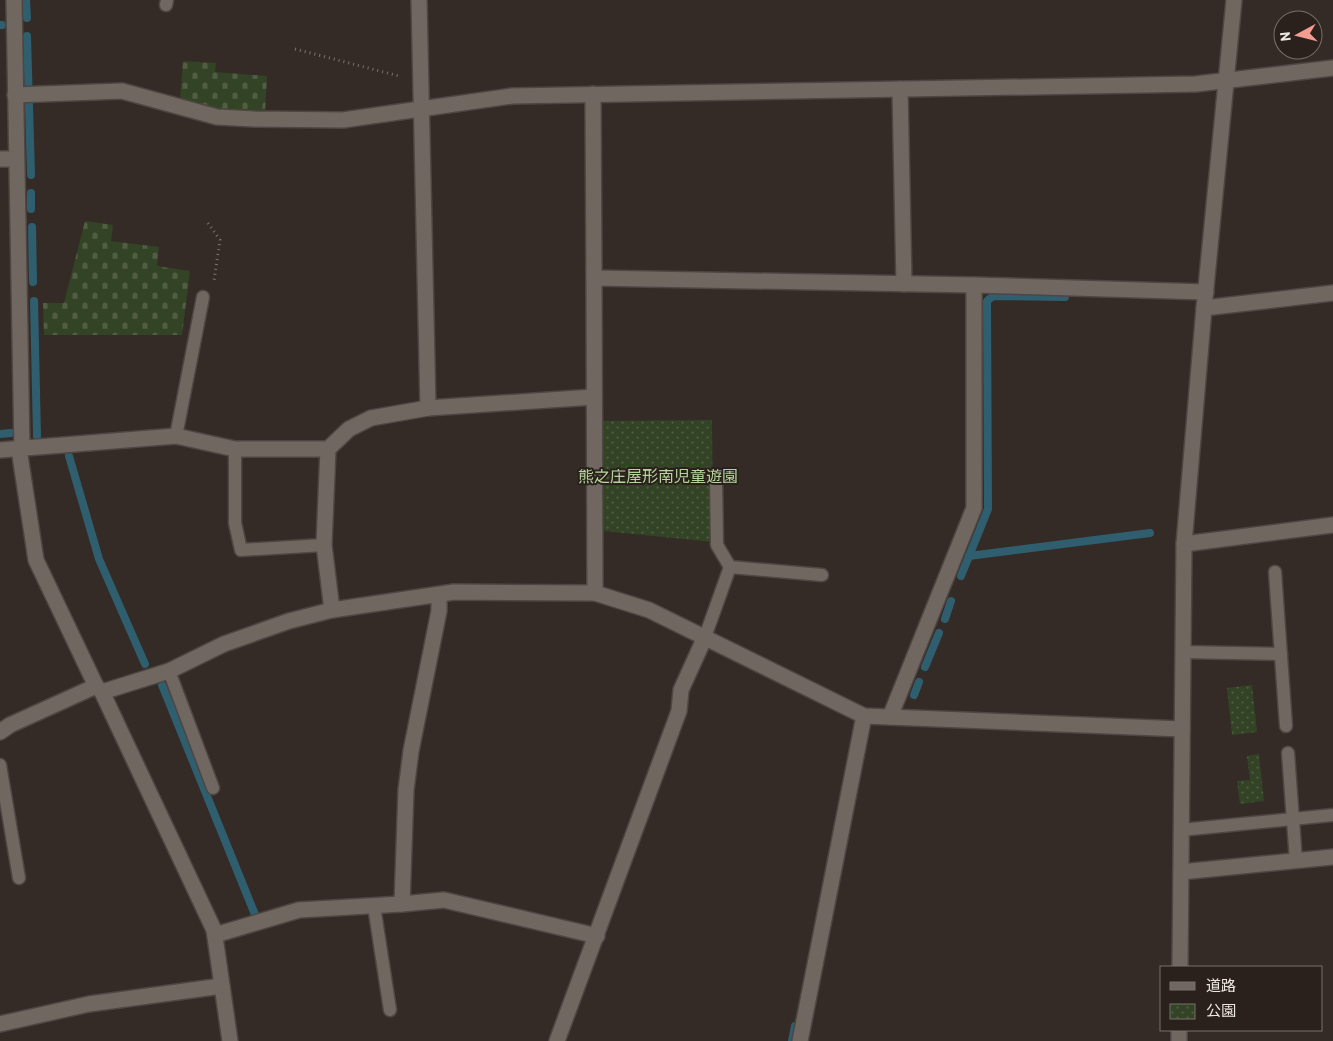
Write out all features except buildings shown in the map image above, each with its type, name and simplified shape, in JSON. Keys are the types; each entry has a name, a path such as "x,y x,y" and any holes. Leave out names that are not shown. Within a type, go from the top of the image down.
{"street":[{"path":"14,0 24,95 16,158 20,449 36,560 214,930 230,1041"},
{"path":"419,0 428,408"},
{"path":"1180,966 1184,544 1204,308 1234,0"},
{"path":"24,95 122,91 217,117 343,120 512,96 1196,84 1333,68"},
{"path":"900,89 904,284"},
{"path":"593,94 595,593"},
{"path":"0,159 16,158"},
{"path":"594,278 974,285 1206,292"},
{"path":"890,717 974,508 974,285"},
{"path":"1204,308 1333,293"},
{"path":"0,450 176,436 235,449 328,449 349,429 371,418 428,408 594,397"},
{"path":"328,449 324,545 332,610"},
{"path":"1184,544 1333,525"},
{"path":"0,732 10,725 99,689 169,671 224,644 289,621 332,610 454,592 595,593 649,610 864,716 1182,729"},
{"path":"402,904 406,790 411,751 439,611 439,595"},
{"path":"557,1041 679,711 681,690 705,637"},
{"path":"800,1041 864,716"},
{"path":"1181,872 1333,857"},
{"path":"215,935 299,910 444,900 597,936"},
{"path":"0,1024 89,1004 222,986"}],"lane":[{"path":"176,436 203,297"},
{"path":"235,449 235,523 241,550 324,545"},
{"path":"716,478 716,545 730,568"},
{"path":"730,568 822,575"},
{"path":"705,637 730,568"},
{"path":"1275,572 1286,726"},
{"path":"1183,652 1281,654"},
{"path":"169,671 213,788"},
{"path":"1288,753 1296,861"},
{"path":"0,765 19,878"},
{"path":"1181,830 1333,815"},
{"path":"374,906 390,1010"}],"path":[{"path":"296,49 394,74 421,86"},
{"path":"203,297 213,293 220,240 208,223"}],"green space":[{"path":"183,61 216,63 215,72 267,76 265,114 219,110 180,100"},
{"path":"85,221 113,225 111,241 159,247 157,266 190,271 182,335 44,335 43,303 64,303"},
{"name":"熊之庄屋形南児童遊園","path":"712,420 713,542 604,531 603,421"},
{"path":"1252,685 1257,732 1232,735 1227,688"},
{"path":"1259,754 1264,801 1240,804 1237,781 1250,780 1247,756"}],"waterway":[{"path":"26,0 27,18"},
{"path":"27,36 31,175"},
{"path":"31,193 31,209"},
{"path":"32,227 33,282"},
{"path":"961,576 988,509 987,301 993,296 1065,297"},
{"path":"34,301 37,436"},
{"path":"0,434 11,433"},
{"path":"69,456 99,559 145,664"},
{"path":"969,556 1150,533"},
{"path":"945,619 951,601"},
{"path":"925,667 939,633"},
{"path":"914,695 919,682"},
{"path":"162,685 256,917"},
{"path":"792,1041 795,1026"}]}
